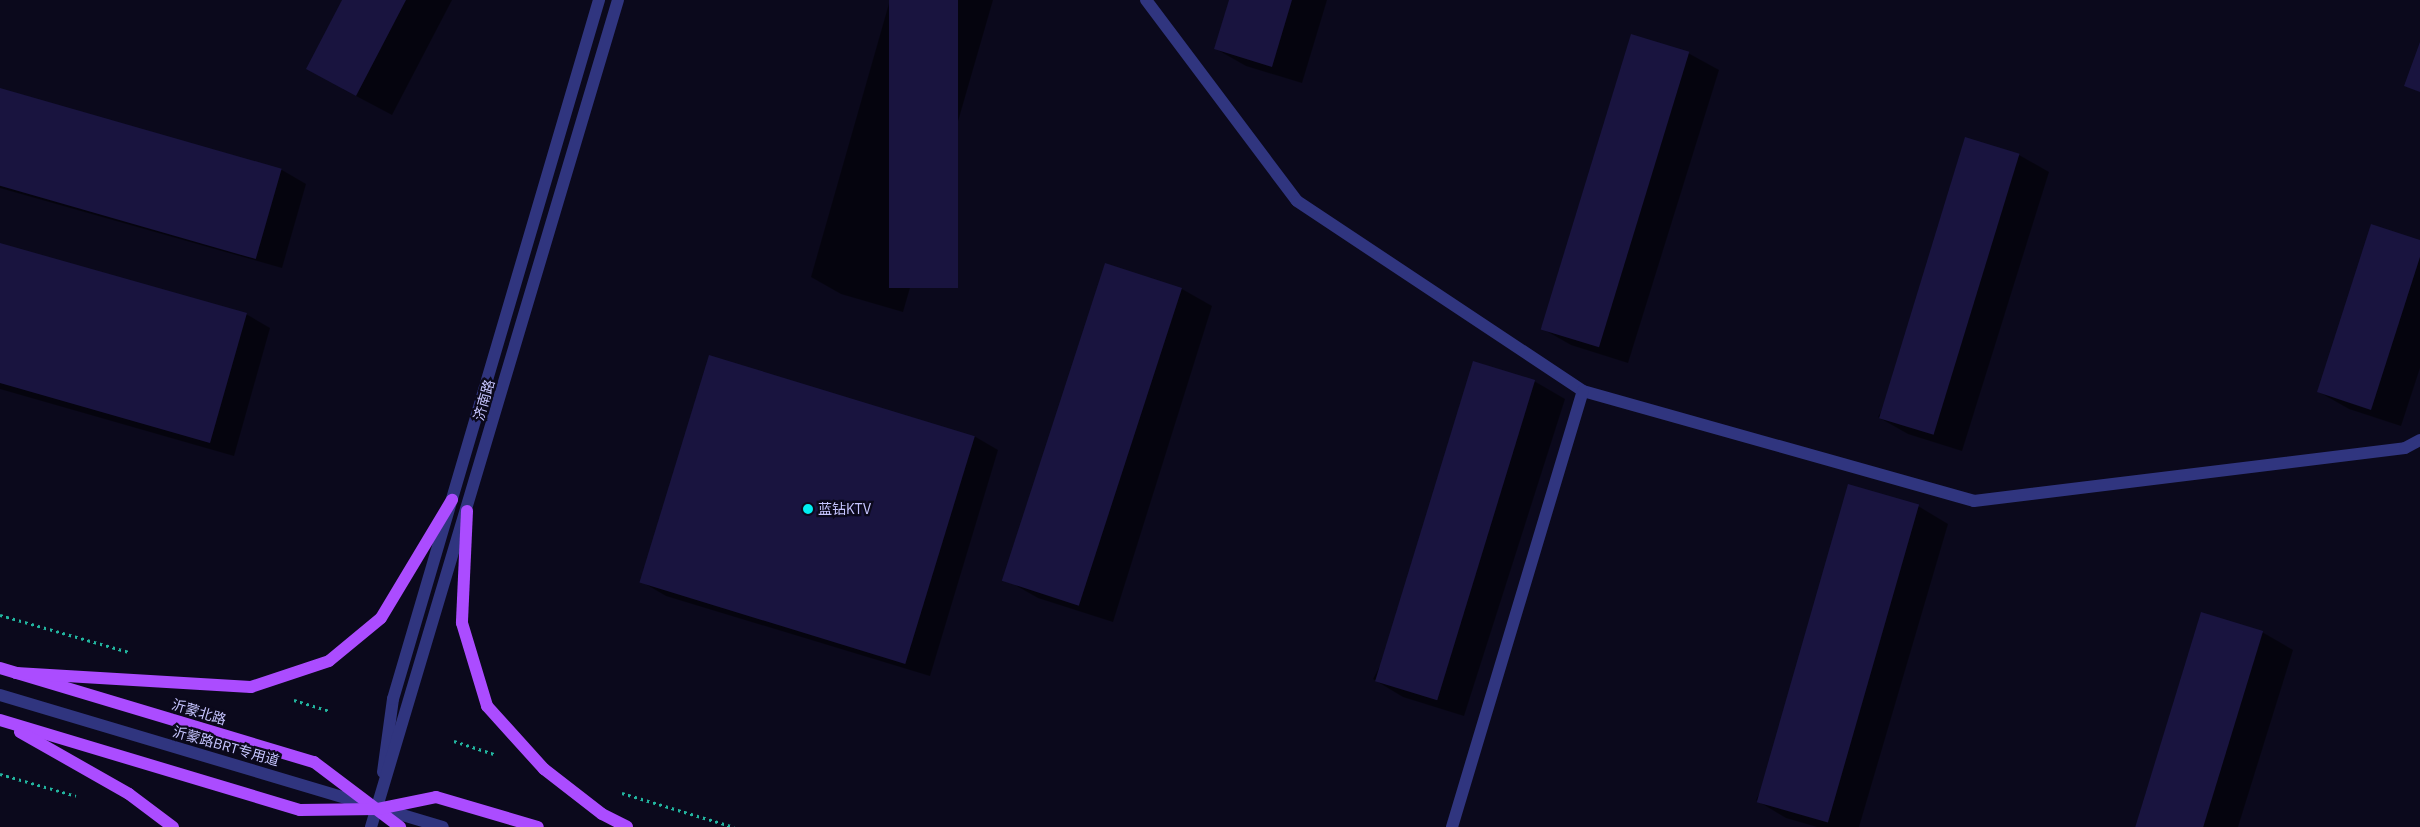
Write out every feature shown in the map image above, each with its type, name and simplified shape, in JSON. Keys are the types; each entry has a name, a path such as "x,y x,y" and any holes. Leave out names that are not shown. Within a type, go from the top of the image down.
{"main road":[{"path":"16,673 251,688 329,661 381,618 452,500"},
{"path":"467,511 462,623 487,706 544,769 602,814 627,827"},
{"name":"沂蒙北路","path":"0,668 314,762 400,827"},
{"path":"0,720 300,810 378,809 436,796 538,827"},
{"path":"0,720 129,794 173,827"}],"street":[{"name":"济南路","path":"378,809 393,699 599,0"},
{"name":"济南路","path":"371,827 378,809 618,0"},
{"path":"1146,0 1297,201 1583,391 1974,501 2405,448 2420,440"},
{"path":"1452,827 1583,391"},
{"name":"沂蒙路BRT专用道","path":"0,695 443,827"}],"building":[{"path":"342,0 406,0 356,96 306,69"},
{"path":"889,0 958,0 958,288 889,288"},
{"path":"1229,0 1292,0 1272,67 1214,49"},
{"path":"1631,34 1689,52 1599,347 1541,329"},
{"path":"2420,42 2420,92 2404,86"},
{"path":"0,88 282,169 256,259 0,186"},
{"path":"1965,137 2020,154 1934,435 1879,418"},
{"path":"2371,224 2420,240 2420,257 2371,410 2317,392"},
{"path":"0,243 247,313 210,443 0,383"},
{"path":"1105,263 1182,288 1079,606 1002,581"},
{"name":"蓝钻KTV","path":"709,355 975,436 905,664 639,583"},
{"path":"1473,361 1535,380 1437,700 1375,681"},
{"path":"1848,484 1919,504 1828,823 1757,802"},
{"path":"2201,612 2263,631 2203,827 2135,827"}],"place":[{"name":"蓝钻KTV","path":"808,509"}]}
